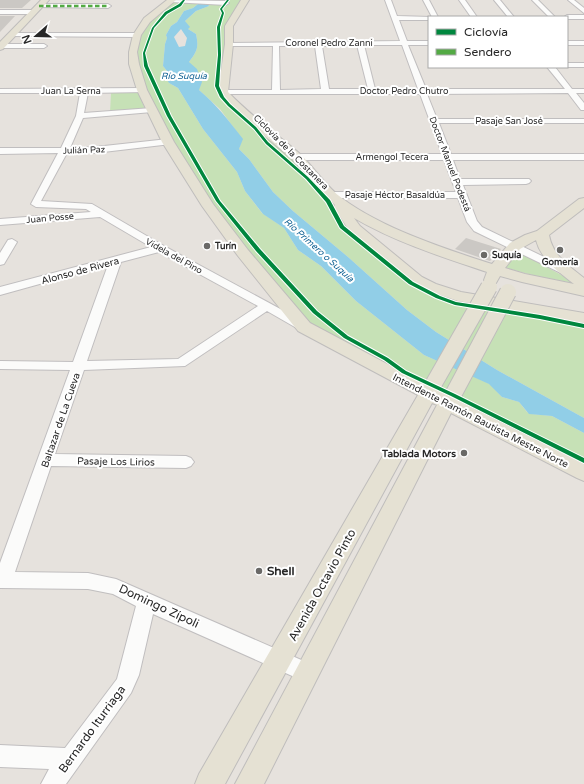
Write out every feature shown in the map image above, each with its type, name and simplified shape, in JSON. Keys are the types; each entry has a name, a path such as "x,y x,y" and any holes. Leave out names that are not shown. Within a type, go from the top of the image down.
{"main road":[{"name":"Intendente Ramón Bautista Mestre Norte","path":"173,0 147,20 137,35 133,52 134,64 142,90 168,142 208,206 243,253 304,327 440,394 584,473"},
{"path":"228,3 239,0"},
{"path":"245,0 229,26 229,46 223,92 236,106 296,157 333,198 355,229 416,280 431,287 458,296 584,318"},
{"path":"228,3 235,6 224,23 224,46 229,46"},
{"path":"0,46 39,6"},
{"path":"333,198 360,216 388,230 462,259 522,278 584,291"},
{"path":"249,784 308,673 440,394 489,287 495,270 515,246 530,238 542,234 584,202"},
{"path":"542,234 546,251 554,260 584,285"},
{"path":"440,394 508,292 522,278"},
{"name":"Avenida Octavio Pinto","path":"209,784 279,661 440,394"}],"street":[{"path":"160,0 228,3"},
{"name":"Doctor Manuel Podestá","path":"388,0 472,222 478,229 572,275"},
{"path":"426,0 434,16"},
{"path":"462,0 473,16"},
{"path":"497,0 510,16"},
{"path":"535,0 551,16"},
{"path":"572,0 584,11"},
{"path":"0,12 39,6 108,6"},
{"path":"568,17 584,17"},
{"path":"395,18 428,18"},
{"path":"11,35 137,35"},
{"path":"360,43 372,91"},
{"name":"Coronel Pedro Zanni","path":"229,46 276,44 428,43"},
{"path":"276,44 276,91"},
{"path":"318,44 325,91"},
{"path":"0,46 44,46"},
{"path":"568,65 584,65"},
{"path":"552,68 584,108"},
{"name":"Juan La Serna","path":"0,91 142,90"},
{"path":"64,150 80,116 84,91"},
{"name":"Doctor Pedro Chutro","path":"223,92 584,91"},
{"path":"80,116 152,110"},
{"name":"Pasaje San José","path":"434,120 584,121"},
{"name":"Julián Paz","path":"0,151 106,150 168,142"},
{"name":"Videla del Pino","path":"64,150 36,202 39,206 84,205 304,327"},
{"name":"Armengol Tecera","path":"296,157 448,158 584,156"},
{"name":"Pasaje Héctor Basaldúa","path":"457,182 526,181"},
{"name":"Pasaje Héctor Basaldúa","path":"333,198 461,195"},
{"name":"Juan Posse","path":"0,222 100,214"},
{"path":"0,262 12,242"},
{"name":"Alonso de Rivera","path":"0,291 160,248"},
{"name":"Baltazar de La Cueva","path":"1,580 46,460 116,260"},
{"path":"0,365 78,366 180,363 266,307"},
{"name":"Pasaje Los Lirios","path":"46,460 186,462"},
{"name":"Domingo Zípoli","path":"1,580 88,581 103,583 116,587 146,602 308,673"},
{"name":"Bernardo Iturriaga","path":"52,784 124,686 129,675 146,602"},
{"path":"0,756 70,759"}],"green space":[{"path":"172,0 197,0 198,4 193,8 184,11 177,22 171,26 166,35 167,38 163,66 167,71 169,83 178,88 203,129 237,172 245,191 262,213 284,228 298,250 321,266 356,301 424,355 490,384 502,397 519,402 527,412 552,416 584,433 584,473 304,327 208,206 136,76 137,35 142,27"},
{"path":"210,0 245,0 231,21 223,92 290,151 350,223 431,287 584,318 584,418 497,370 436,332 407,310 273,192 249,159 239,149 242,139 220,109 199,90 189,62 196,52 197,43 196,34 188,29 185,21 196,11 209,6 208,4"},
{"path":"138,92 145,109 110,113 111,93"},
{"path":"517,251 565,277 573,283 532,275 504,267"}],"water":[{"name":"Río Suquía","path":"197,0 210,0 208,4 209,6 196,11 185,21 190,27 188,29 196,34 197,49 189,62 197,69 202,82 199,90 217,107 243,139 239,149 249,159 273,192 407,310 436,332 497,370 584,418 584,433 552,416 529,414 519,402 502,397 489,384 424,355 356,301 321,266 298,250 284,228 263,214 245,191 237,172 203,129 178,88 169,83 166,78 167,71 163,66 167,38 166,35 171,26 177,22 184,11 193,8 198,4","holes":["181,29 187,38 185,46 179,47 174,37"]}],"building":[{"path":"0,0 31,0 22,8 0,8"},
{"path":"0,16 15,16 0,32"},
{"name":"Suquía","path":"466,238 501,249 490,261 455,249"}],"marked path":[{"path":"39,6 108,6"}],"cycle path":[{"path":"184,0 180,5 166,13 153,28 144,53 146,66 169,116 218,201 258,250 315,312 346,337 386,359 404,372 584,461"},
{"name":"Ciclovía de la Costanera","path":"228,0 221,9 223,13 219,27 220,55 217,86 222,97 255,128 267,143 307,178 328,201 342,227 411,283 438,297 455,303 584,326"}],"place":[{"name":"Turín","path":"207,246"},
{"name":"Gomería","path":"560,250"},
{"name":"Suquía","path":"484,255"},
{"name":"Tablada Motors","path":"464,453"},
{"name":"Shell","path":"259,571"}],"water label":[{"name":"Río Primero o Suquía","path":"319,250"}]}
